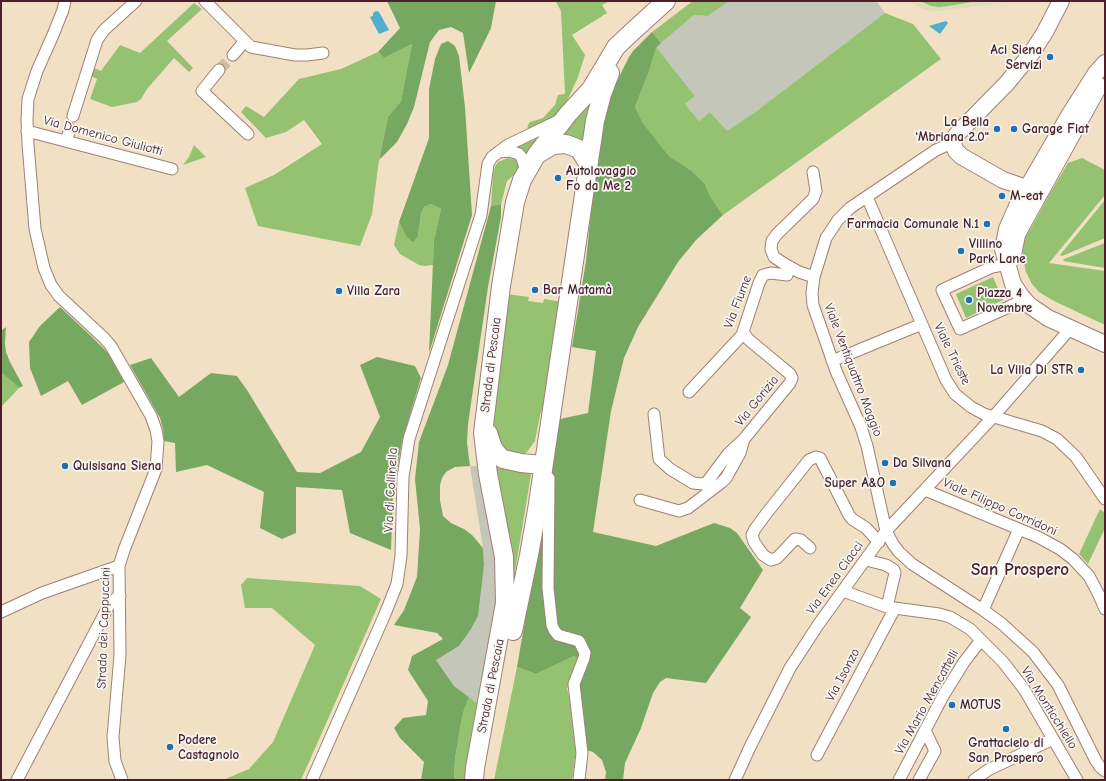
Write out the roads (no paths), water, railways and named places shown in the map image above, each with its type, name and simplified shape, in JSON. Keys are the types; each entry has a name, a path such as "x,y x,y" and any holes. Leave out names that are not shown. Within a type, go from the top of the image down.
{"main road":[{"name":"Strada di Pescaia","path":"474,780 505,603 504,557 485,459 483,439 501,286 513,210 517,194 526,171 537,154 565,117 591,89 620,43 666,1"},
{"name":"Strada di Pescaia","path":"485,780 499,698 529,555 553,406 584,156 605,86 612,70 628,46 679,1"},
{"path":"551,136 570,141 576,145 584,156"},
{"path":"537,154 557,144 566,144 584,156"},
{"path":"503,459 523,460 529,458 534,453 538,448 545,418 553,406"},
{"path":"484,421 493,448 503,459 521,463 543,465"}],"street":[{"name":"Strada dei Cappuccini","path":"65,1 57,25 32,82 28,106 27,131 35,229 47,278 54,291 111,346 148,410 156,430 158,451 156,469 119,566 119,668 113,737 115,760 122,780"},
{"path":"74,116 97,40 104,30 136,1"},
{"path":"205,1 249,46 256,49 295,56 307,56 323,53"},
{"path":"1061,1 1042,38 1031,54 1007,83 959,132 955,137 953,144 960,156 1003,180 1017,195 1022,197 1028,196 1027,204 1010,238 1008,264 1013,284 1024,300 1038,312 1070,329 1105,344"},
{"path":"233,55 244,42"},
{"path":"1022,197 1070,114 1096,73 1105,63"},
{"path":"219,70 202,91 248,134"},
{"path":"1008,264 1013,255 1017,235 1022,225 1087,109 1105,71"},
{"name":"Via di Collinella","path":"312,780 385,614 396,584 402,556 403,477 409,439 481,214 485,198 488,164 492,157 508,145 565,117"},
{"path":"66,141 70,129"},
{"name":"Via Domenico Giuliotti","path":"27,131 172,169"},
{"name":"Via di Collinella","path":"529,135 551,136"},
{"name":"Viale Ventiquattro Maggio","path":"953,144 936,150 846,212 832,228 824,245 813,280 813,304 832,361 862,427 886,531 896,548 912,564 983,610 1027,646 1047,669 1065,697 1097,764 1105,771"},
{"path":"500,152 510,151 519,154 522,158 526,171"},
{"path":"788,271 774,257 771,249 772,244 777,234 813,198 816,191 813,172"},
{"name":"Viale Trieste","path":"867,197 946,380 955,394 971,407 993,417 1042,431 1057,439 1076,457 1105,499"},
{"path":"1008,264 992,267 942,290 960,329 1024,300"},
{"name":"Via Fiume","path":"688,392 740,337 762,277 765,274 771,272 788,271 802,274 813,280"},
{"path":"832,361 922,324"},
{"name":"Via Enea Ciacci","path":"735,780 790,668 818,625 886,531 993,417 1070,329"},
{"name":"Via Gorizia","path":"654,414 659,459 670,469 693,483 703,484 707,482 728,454 744,439 790,383 792,378 789,372 748,339 743,332"},
{"name":"Via Gorizia","path":"640,500 677,512 688,508 724,480 740,453 744,439"},
{"path":"810,548 801,540 795,540 777,558 770,560 754,542 752,535 766,514 810,460 816,456 820,458 848,515 866,528 879,542"},
{"path":"543,465 548,470 549,477 548,588 552,625 558,635 579,641 585,653 574,684 582,753 579,780"},
{"name":"Viale Filippo Corridoni","path":"925,490 1019,529 1053,545 1073,559 1089,576 1105,609"},
{"path":"983,610 1019,529"},
{"name":"Via Isonzo","path":"817,755 891,607 895,573 891,568 866,560"},
{"path":"1,612 36,596 119,566"},
{"name":"Via Monticchiello","path":"843,591 891,607 950,617 965,626 982,640 1012,673 1024,689 1077,780"},
{"path":"18,780 108,607 120,596"},
{"name":"Via Mario Mencattelli","path":"900,780 925,730 964,662 982,640"},
{"path":"919,780 935,751 925,730"},
{"path":"974,780 988,770 1053,739"}],"water":[{"path":"376,11 379,12 389,30 379,34 370,17 373,16 373,13"},
{"path":"946,21 948,23 940,34 929,26"}],"tunnel":[{"path":"219,70 233,55"}],"place":[{"name":"Aci Siena Servizi","path":"1050,57"},
{"name":"La Bella 'Mbriana 2.0\"","path":"997,129"},
{"name":"Garage Fiat","path":"1014,129"},
{"name":"Autolavaggio Fo da Me 2","path":"558,178"},
{"name":"M-eat","path":"1002,196"},
{"name":"Farmacia Comunale N.1","path":"987,224"},
{"name":"Villino Park Lane","path":"961,251"},
{"name":"Bar Matamà","path":"535,290"},
{"name":"Villa Zara","path":"339,291"},
{"name":"Piazza 4 Novembre","path":"969,300"},
{"name":"La Villa Di STR","path":"1081,370"},
{"name":"Da Silvana","path":"885,463"},
{"name":"Quisisana Siena","path":"65,466"},
{"name":"Super A&O","path":"893,483"},
{"name":"MOTUS","path":"952,705"},
{"name":"Grattacielo di San Prospero","path":"1006,729"},
{"name":"Podere Castagnolo","path":"170,747"}],"district":[{"name":"San Prospero","path":"1020,570"}]}
